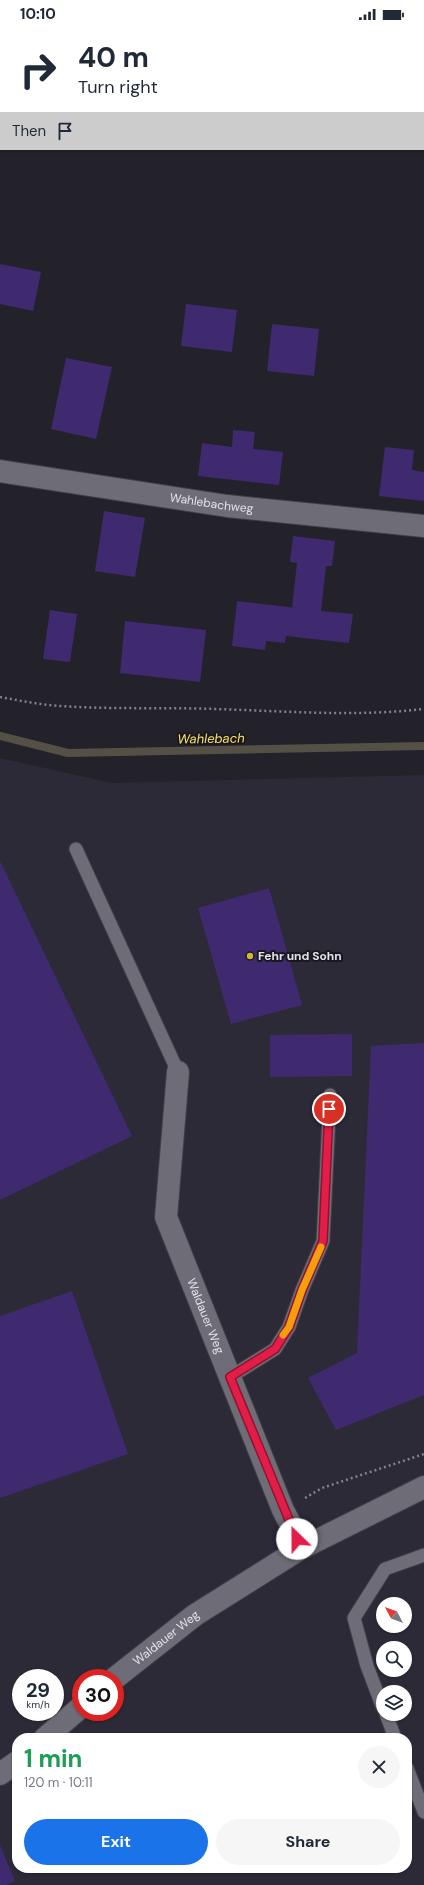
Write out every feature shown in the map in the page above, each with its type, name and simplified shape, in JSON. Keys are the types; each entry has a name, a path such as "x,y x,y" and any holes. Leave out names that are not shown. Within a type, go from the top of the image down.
{"street":[{"name":"Wahlebachweg","path":"0,471 227,506 424,526"},
{"name":"Waldauer Weg","path":"178,1072 166,1217 300,1549"},
{"name":"Waldauer Weg","path":"124,1671 195,1615 300,1549 424,1487"},
{"path":"51,1733 72,1715"},
{"path":"0,1774 12,1766"}],"lane":[{"path":"76,849 178,1072"},
{"path":"230,1377 275,1349 289,1327 302,1290 323,1241 330,1095"},
{"path":"376,1691 366,1666 354,1618 385,1569 424,1555"},
{"path":"389,1721 393,1733"},
{"path":"412,1781 424,1812"}],"path":[{"path":"0,697 47,705 116,708 214,709 321,714 390,713 424,709"},
{"path":"283,1510 322,1488 424,1454"}],"shaded area":[{"path":"0,758 112,783 424,775 424,1885 0,1885"}],"building":[{"path":"0,264 41,272 33,311 0,304"},
{"path":"186,304 237,310 232,352 181,346"},
{"path":"272,324 319,329 314,376 267,371"},
{"path":"66,358 112,367 96,439 51,429"},
{"path":"233,430 255,432 253,449 283,452 279,485 198,476 202,443 232,447"},
{"path":"385,447 414,450 412,470 424,472 424,501 379,496"},
{"path":"104,511 145,518 135,577 95,571"},
{"path":"293,536 335,541 332,566 326,566 321,611 353,614 349,643 286,636 285,643 266,641 265,650 232,646 237,601 297,608 292,607 297,563 290,562"},
{"path":"50,610 77,614 70,662 43,659"},
{"path":"125,621 206,630 200,682 120,673"},
{"path":"0,861 132,1136 0,1200"},
{"name":"Fehr und Sohn","path":"269,888 302,1005 231,1024 198,908"},
{"path":"352,1034 352,1076 270,1077 270,1035"},
{"path":"424,1043 424,1395 336,1430 308,1378 357,1353 371,1046"},
{"path":"72,1291 128,1454 0,1498 0,1316"},
{"path":"0,1845 15,1881 6,1885 0,1885"}],"waterway":[{"name":"Wahlebach","path":"0,736 68,753 424,746"}],"slow traffic":[{"path":"283,1335 289,1327 302,1290 321,1247"}],"place":[{"name":"Fehr und Sohn","path":"250,956"}],"route":[{"path":"297,1539 283,1510 230,1377 275,1349 289,1327 302,1290 323,1241 329,1109"}]}
